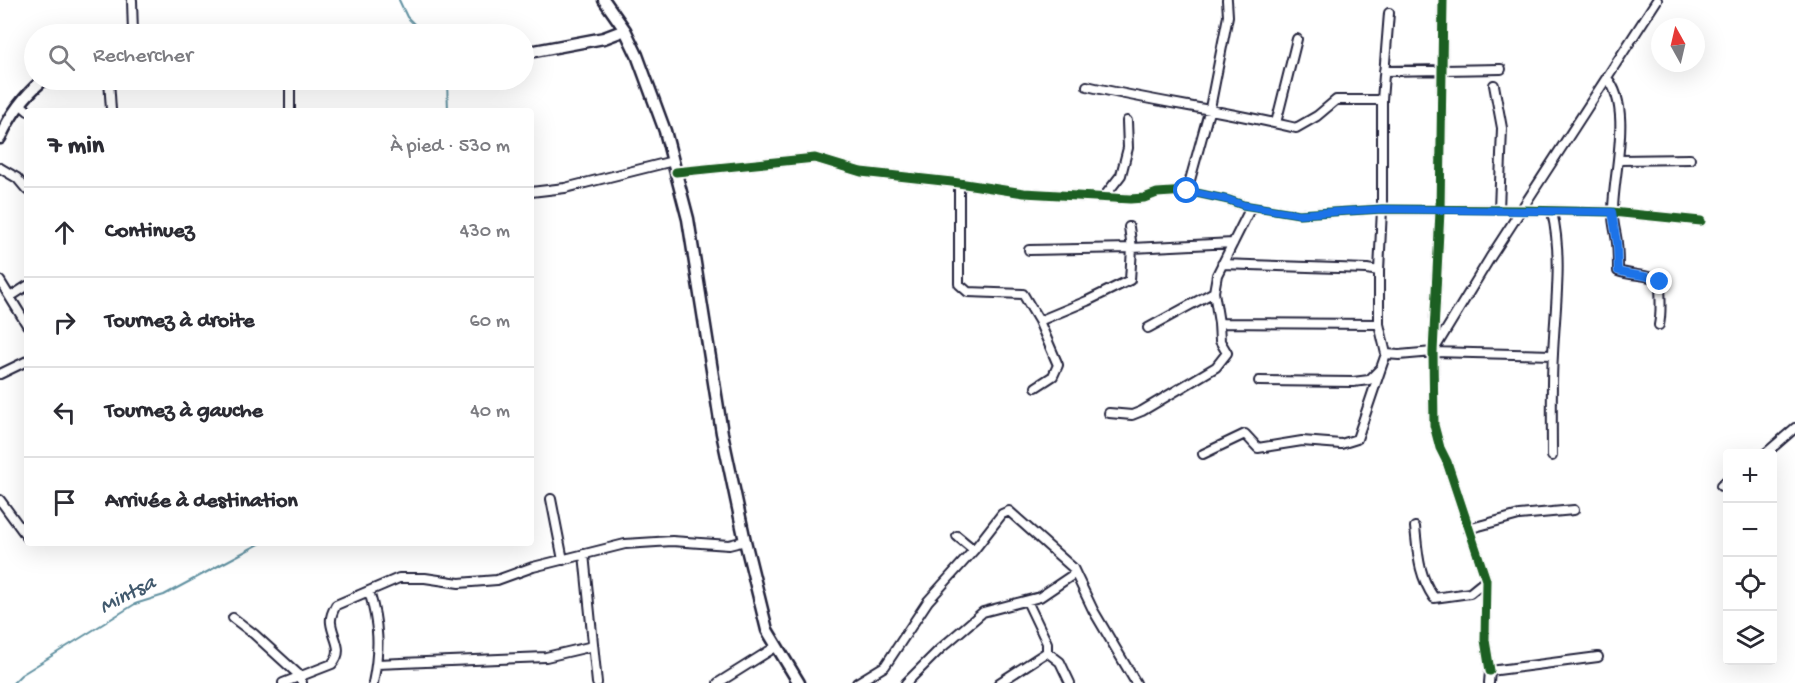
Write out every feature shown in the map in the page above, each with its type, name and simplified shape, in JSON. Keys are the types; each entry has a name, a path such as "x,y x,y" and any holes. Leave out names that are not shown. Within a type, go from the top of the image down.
{"main road":[{"path":"604,0 625,30 637,55 675,166 688,219 722,433 745,541 767,630 800,683"},
{"path":"534,51 604,38 625,30"},
{"path":"0,138 8,121 24,107 28,93 31,90"}],"street":[{"path":"132,0 133,24"},
{"path":"1187,191 1210,108 1228,15 1227,0"},
{"path":"1443,0 1440,211 1432,352 1434,425 1486,580 1485,640 1490,671 1489,683"},
{"path":"1432,352 1657,0"},
{"path":"1203,454 1245,434 1258,448 1302,441 1341,444 1357,439 1386,354 1379,324 1379,271 1382,209 1382,100 1389,13"},
{"path":"1276,123 1297,39"},
{"path":"1384,71 1501,69"},
{"path":"1607,78 1615,89 1619,103 1619,160 1612,212 1617,243 1618,271 1631,276 1654,278 1660,282 1659,325"},
{"path":"1494,85 1502,128 1499,210"},
{"path":"1087,86 1142,98 1210,108 1296,128 1317,116 1336,100 1382,100"},
{"path":"110,90 111,108"},
{"path":"290,90 290,108"},
{"path":"1104,197 1121,175 1128,148 1127,121"},
{"path":"534,192 565,188 675,166 815,158 861,171 1024,193 1137,199 1157,193 1187,191 1251,207 1299,214 1382,209 1521,210 1612,212 1701,221"},
{"path":"1619,160 1690,159"},
{"path":"0,168 17,178 24,186"},
{"path":"959,183 959,284 968,292 1023,294 1039,321 1058,365 1053,376 1036,387"},
{"path":"1109,413 1132,414 1142,411 1215,367 1227,353 1221,340 1214,292 1217,275 1251,207"},
{"path":"1552,212 1556,229 1558,288 1552,355 1552,456"},
{"path":"1039,321 1088,301 1130,280 1132,248 1129,227"},
{"path":"1029,250 1233,243"},
{"path":"1222,264 1367,268 1379,271"},
{"path":"0,281 24,319"},
{"path":"10,297 24,288"},
{"path":"1148,328 1214,292"},
{"path":"1219,323 1379,324"},
{"path":"1386,354 1432,352 1552,355"},
{"path":"0,374 24,362"},
{"path":"1259,381 1353,382 1369,380 1381,368"},
{"path":"1770,449 1795,428"},
{"path":"551,499 563,560"},
{"path":"0,500 24,533"},
{"path":"1468,529 1519,515 1574,510"},
{"path":"856,683 885,666 927,601 974,550 1002,514 1009,511 1073,568 1093,610 1136,683"},
{"path":"1415,527 1420,571 1434,598 1470,592 1486,580"},
{"path":"957,536 974,550"},
{"path":"283,683 301,679 332,664 338,658 339,647 331,623 331,614 336,605 399,578 425,578 459,583 497,580 532,567 625,544 672,541 729,545 745,541"},
{"path":"584,554 597,683"},
{"path":"906,683 940,649 983,612 1040,597 1074,574"},
{"path":"369,591 377,616 379,653 373,683"},
{"path":"1027,601 1047,643 1047,652"},
{"path":"232,618 254,634 301,679"},
{"path":"377,664 546,657 593,646"},
{"path":"718,683 777,646"},
{"path":"999,683 1047,652"},
{"path":"1047,652 1060,662 1070,683"},
{"path":"1490,671 1598,657"}],"waterway":[{"name":"Mintsa","path":"399,0 407,17 414,24"},
{"name":"Mintsa","path":"447,90 448,108"},
{"name":"Mintsa","path":"13,683 21,675 135,604 164,595 255,546"}],"cycle path":[{"path":"1443,0 1440,211 1433,352 1434,425 1486,580 1485,640 1490,671"},
{"path":"676,172 815,158 861,172 1024,193 1130,199 1144,198 1157,193 1187,191 1243,205 1299,214 1382,209 1521,210 1612,212 1701,221"}],"route":[{"path":"1187,191 1257,208 1299,214 1382,209 1612,212 1617,243 1618,271 1631,276 1654,278 1660,282"}]}
